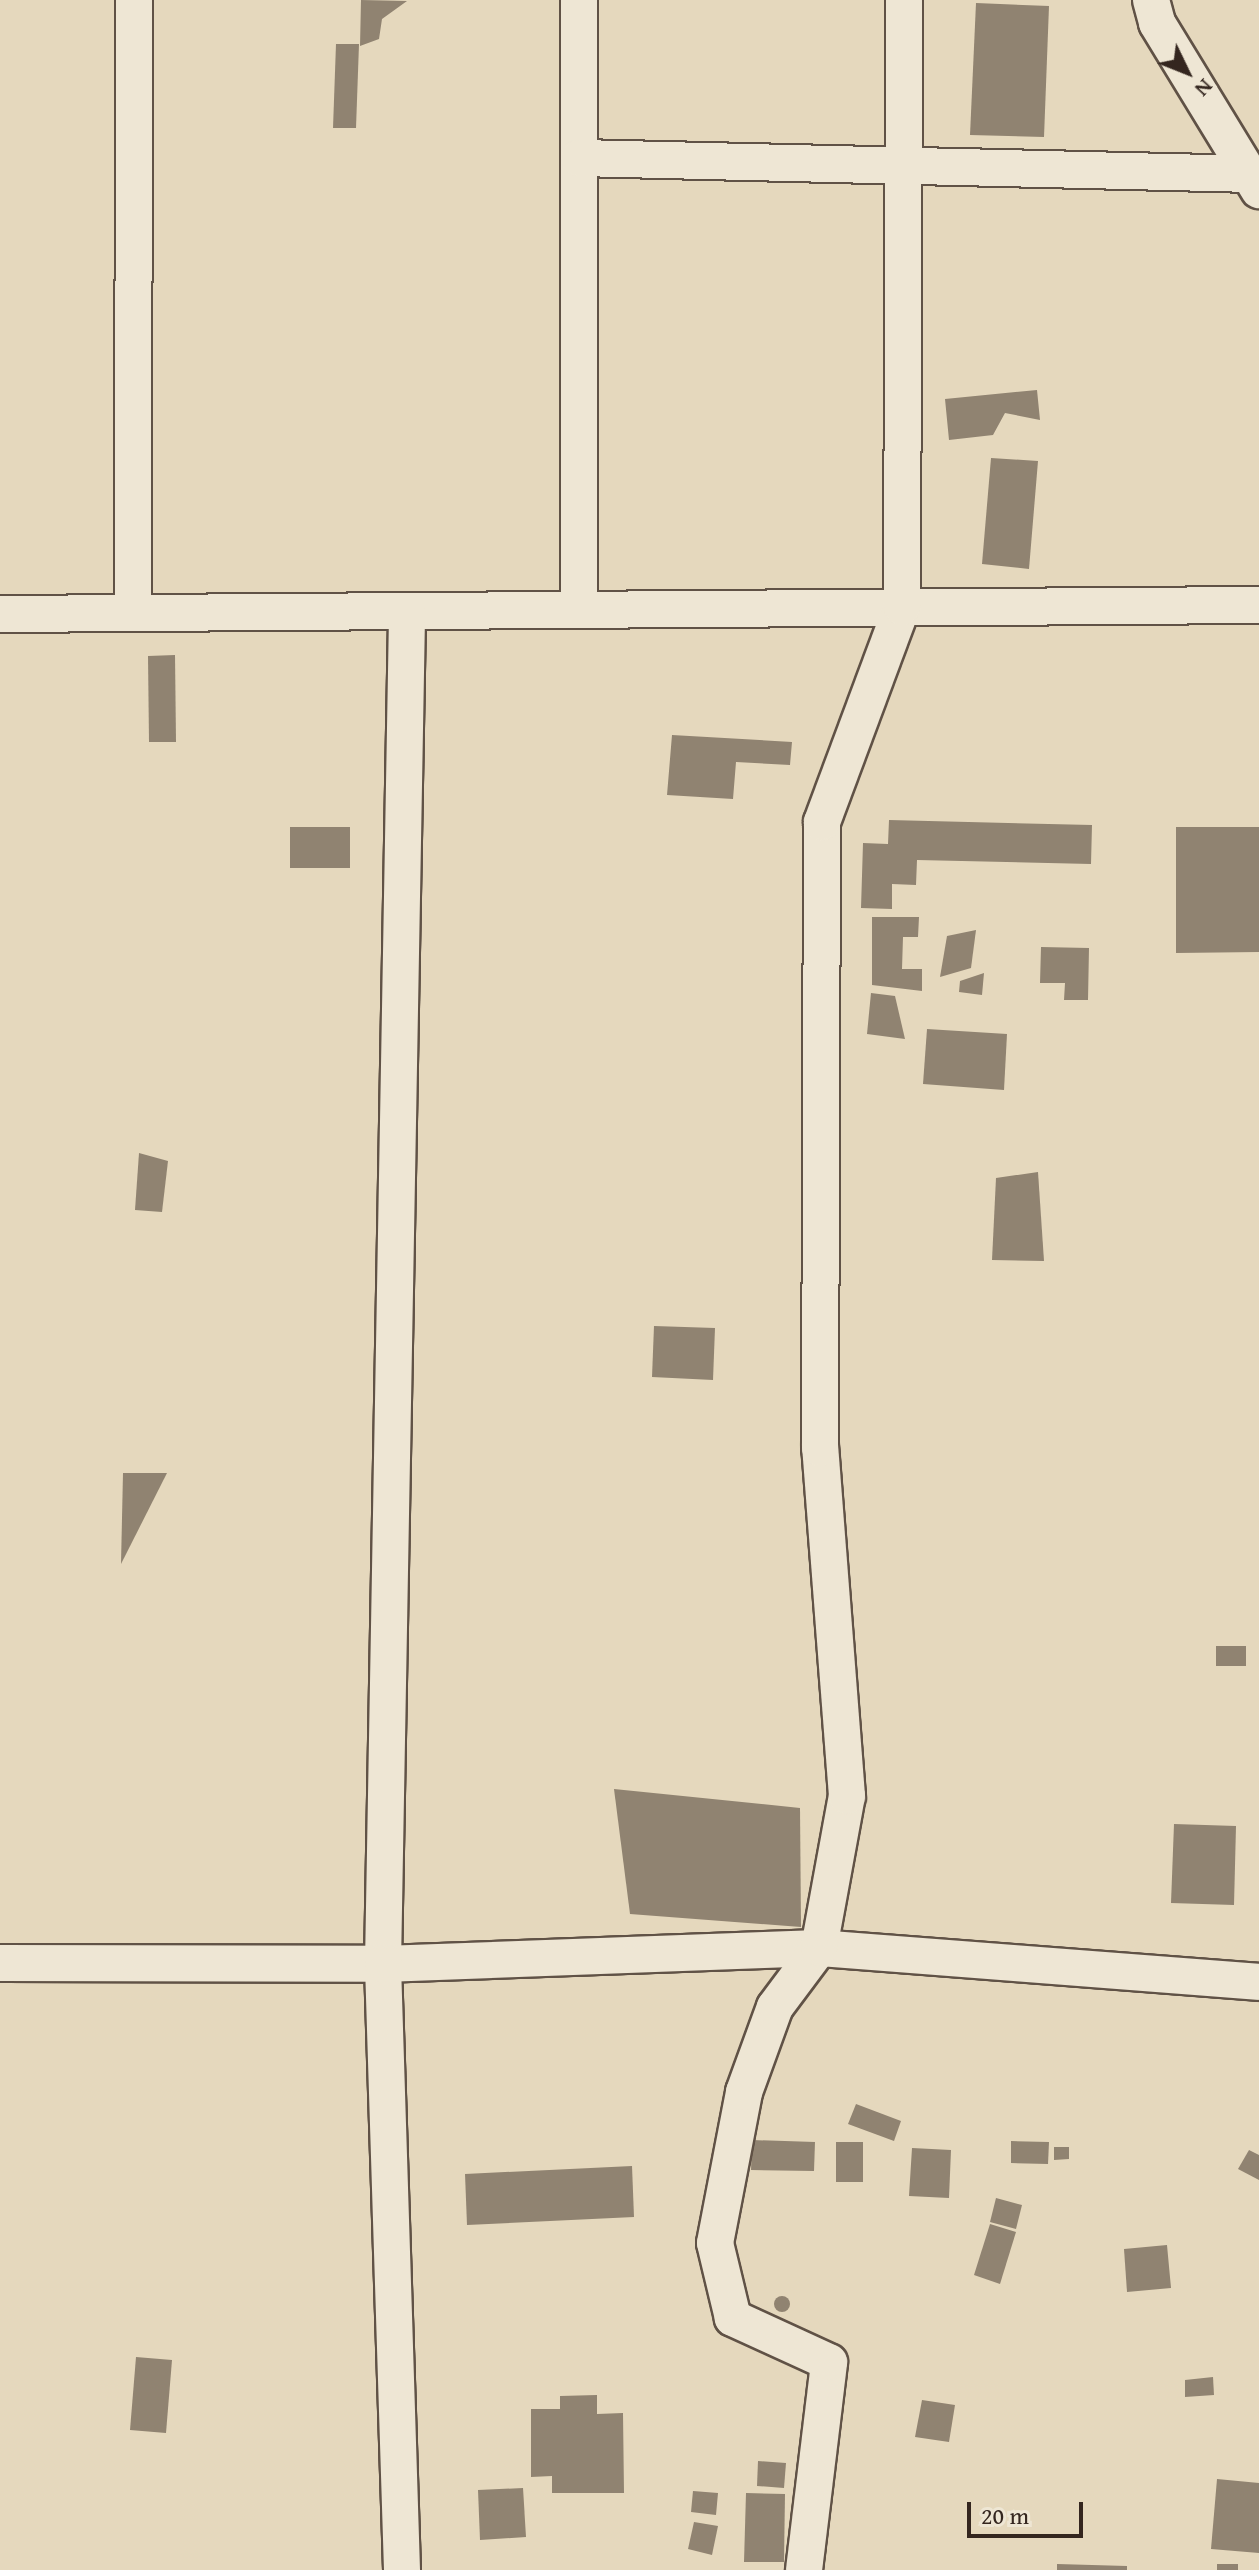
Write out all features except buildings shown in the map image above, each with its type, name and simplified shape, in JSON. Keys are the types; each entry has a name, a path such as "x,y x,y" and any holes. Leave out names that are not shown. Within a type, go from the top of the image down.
{"street":[{"path":"133,613 134,0"},
{"path":"579,0 579,610"},
{"path":"804,2570 829,2362 733,2318 715,2243 749,2078 775,2007 819,1948 847,1796 820,1448 822,822 902,607 904,0"},
{"path":"1151,0 1157,23 1256,182"},
{"path":"579,158 903,166 1256,182"},
{"path":"0,614 1259,605"},
{"path":"402,2570 383,1964 407,611"},
{"path":"0,1963 383,1964 819,1948 1259,1982"}]}
